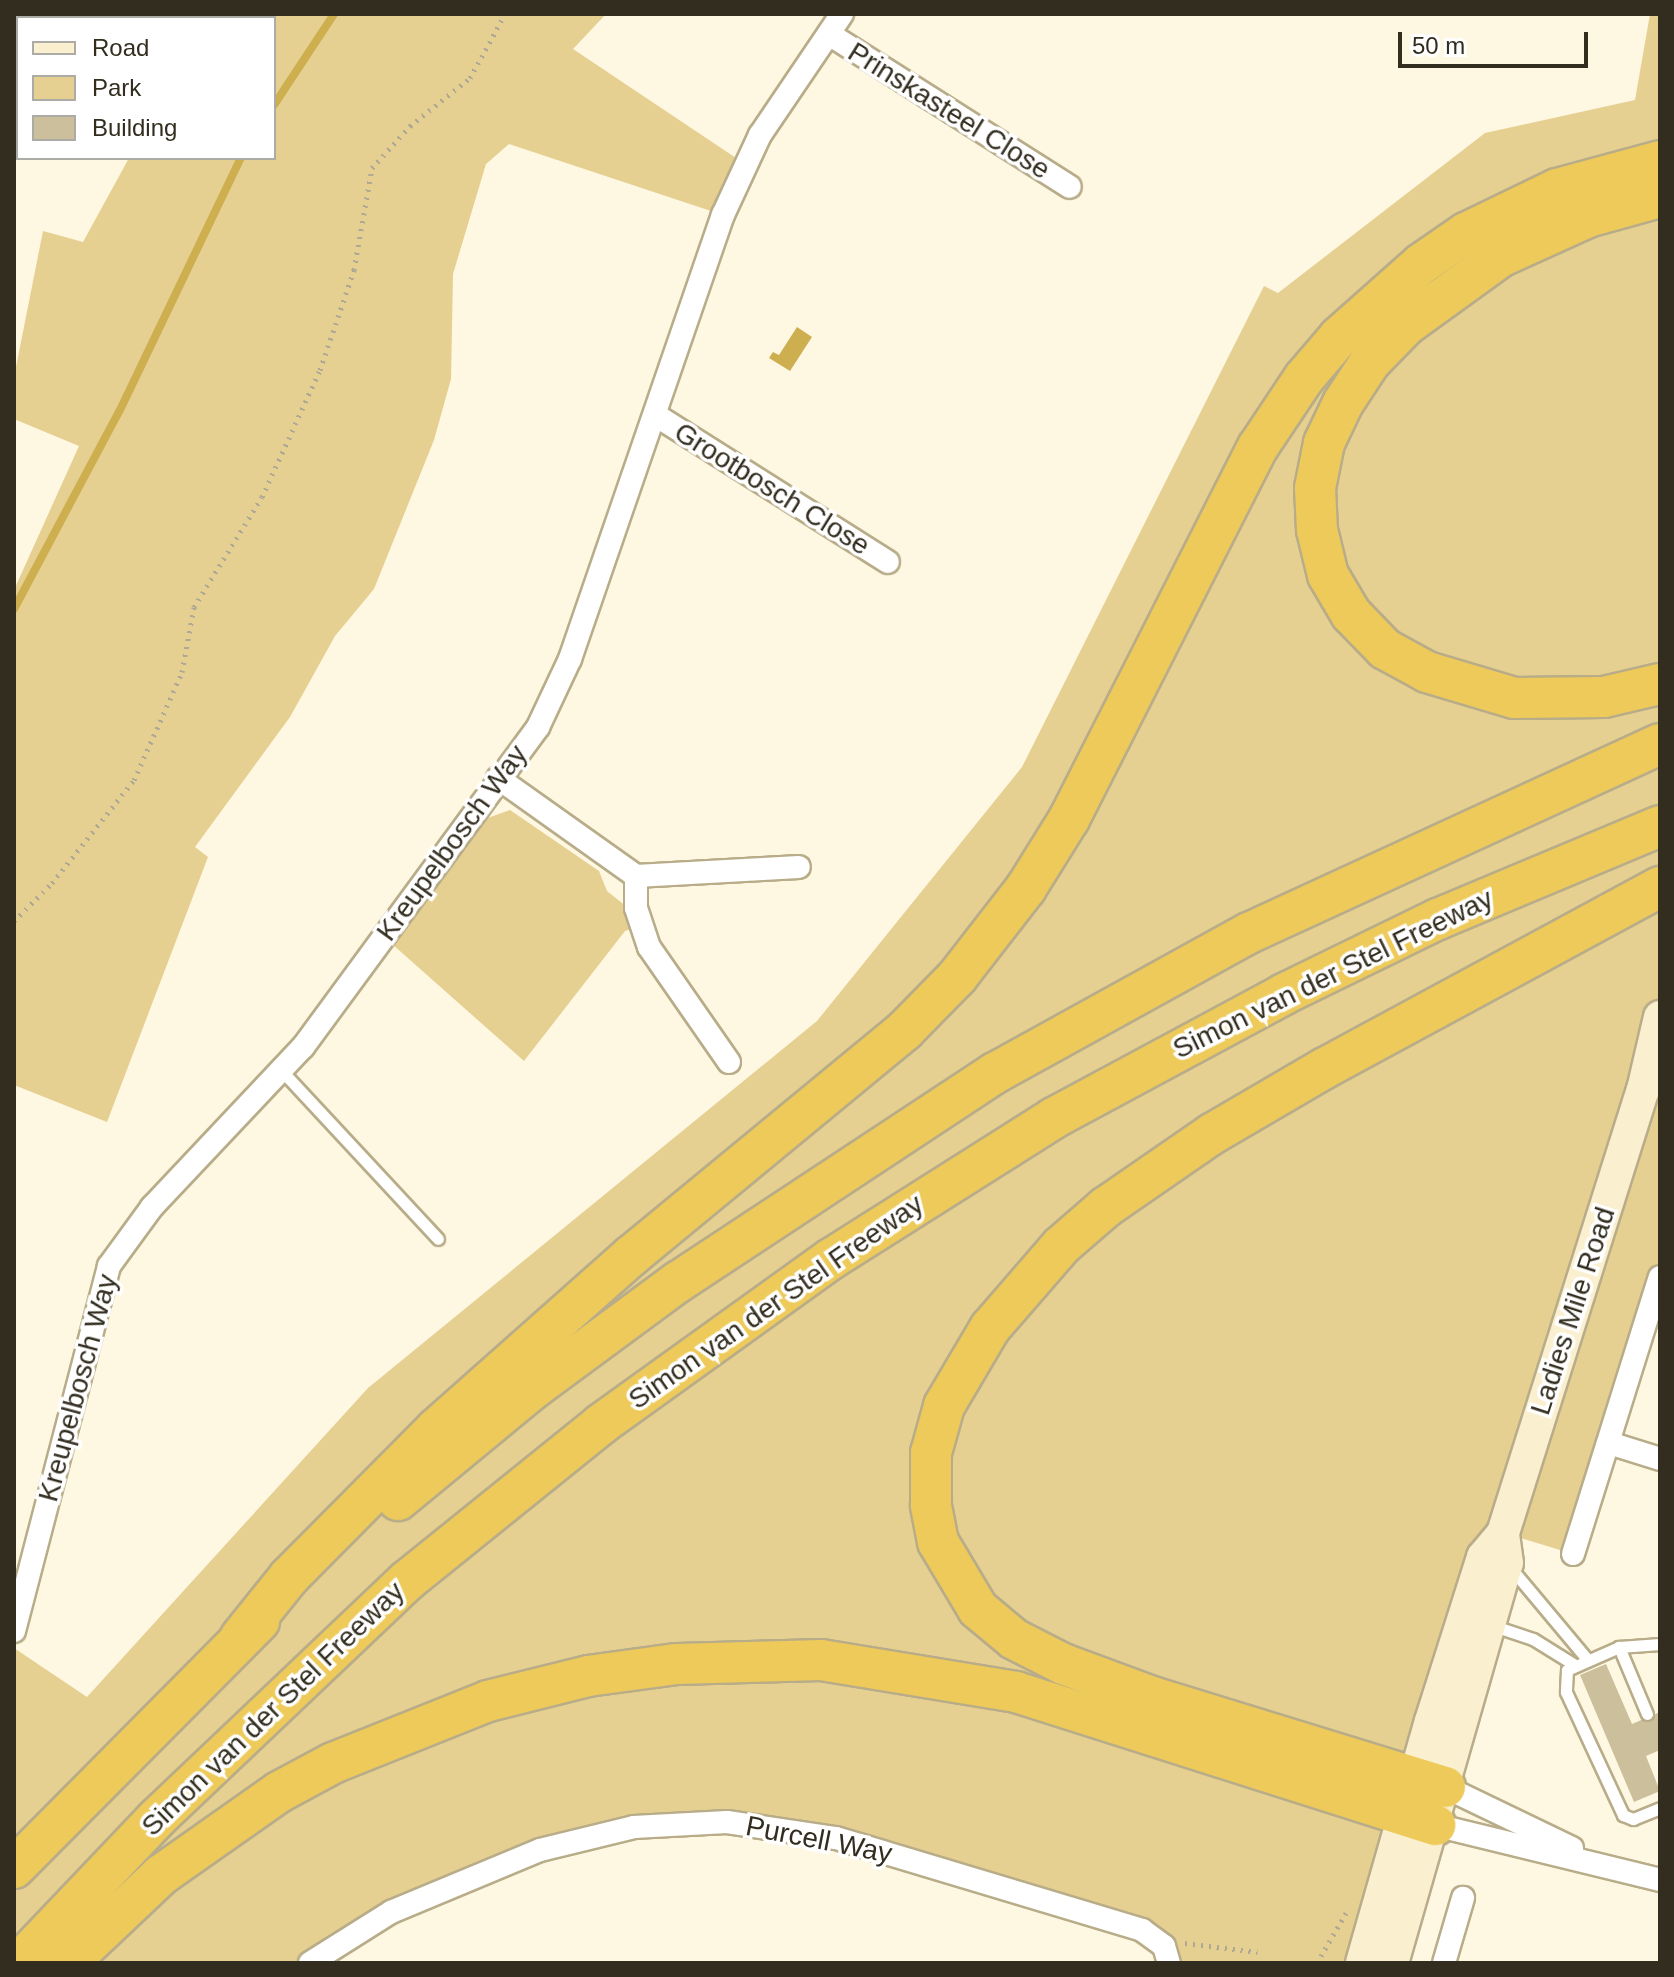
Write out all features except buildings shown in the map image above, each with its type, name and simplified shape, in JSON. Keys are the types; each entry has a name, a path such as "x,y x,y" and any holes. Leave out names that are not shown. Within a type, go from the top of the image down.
{"highway":[{"path":"240,1638 289,1577 436,1429 631,1256 904,1031 957,977 1026,888 1069,819 1258,447 1304,378 1339,337 1421,264 1466,233 1557,189 1660,161"},
{"path":"1660,197 1588,217 1500,257 1406,325 1370,362 1343,403 1324,443 1315,488 1317,530 1328,575 1351,614 1395,655 1475,691 1514,698 1604,697 1660,684"},
{"path":"14,1868 240,1638 534,1388 801,1196 995,1073 1249,933 1660,744"},
{"name":"Simon van der Stel Freeway","path":"19,1963 157,1818 311,1667 408,1580 601,1424 831,1259 1054,1118 1284,994 1438,919 1660,826"},
{"path":"1430,1782 1155,1698 1063,1664 1014,1639 978,1609 938,1542 931,1505 931,1453 944,1406 990,1328 1061,1246 1106,1207 1212,1134 1325,1068 1660,887"},
{"path":"68,1963 161,1875 279,1792 333,1763 488,1701 588,1676 677,1664 821,1660 1016,1692 1419,1820"}],"main road":[{"name":"Ladies Mile Road","path":"1430,1782 1491,1625 1505,1548 1643,1090 1660,1017"},
{"name":"Ladies Mile Road","path":"1643,1090 1660,1051"},
{"name":"Ladies Mile Road","path":"1392,1963 1419,1820 1483,1557 1505,1548"},
{"name":"Ladies Mile Road","path":"1362,1963 1419,1820"}],"street":[{"name":"Kreupelbosch Way","path":"14,1631 109,1266 152,1207 282,1071 538,727 555,693 657,416 745,164 842,14"},
{"name":"Prinskasteel Close","path":"829,34 1070,187"},
{"name":"Grootbosch Close","path":"657,416 888,562"},
{"path":"498,778 636,876 799,867"},
{"path":"636,876 636,908 649,947 729,1062"},
{"path":"1573,1554 1660,1277"},
{"path":"1609,1443 1660,1459"},
{"path":"1430,1782 1605,1864"},
{"path":"1419,1820 1660,1880"},
{"name":"Purcell Way","path":"310,1963 391,1912 540,1850 634,1827 727,1822 836,1838 1163,1949"},
{"path":"1444,1963 1463,1898"}],"lane":[{"path":"282,1071 438,1239"},
{"path":"1505,1548 1587,1659"},
{"path":"1491,1625 1533,1639 1575,1665"},
{"path":"1660,1644 1619,1647 1587,1659 1567,1670 1564,1686 1620,1810 1633,1819 1660,1808"},
{"path":"1619,1647 1647,1714"}],"path":[{"path":"14,921 52,883 134,780 182,672 194,607 262,497 320,370 354,270 372,168 410,126 470,78 505,14"},
{"path":"1317,1963 1348,1910"},
{"path":"1163,1949 1178,1942 1257,1952"}],"green space":[{"path":"606,14 573,49 745,164 723,215 509,144 486,164 453,274 451,379 434,440 374,589 335,636 290,717 195,847 208,857 107,1122 14,1085 14,590 79,446 14,419 14,377 43,231 83,242 128,160 276,160 276,16 168,16"},
{"path":"1650,14 1660,14 1660,1277 1573,1554 1504,1533 1392,1963 1169,1963 1164,1946 914,1860 727,1822 540,1850 310,1963 14,1963 14,1648 87,1697 368,1388 817,1021 1022,767 1264,286 1278,293 1485,133 1635,100"},
{"path":"510,810 599,871 607,891 627,907 634,928 625,931 524,1061 392,944 482,820"}],"shaded area":[{"path":"797,327 812,337 790,371 769,358 773,352 779,355"}],"waterway":[{"path":"276,102 334,14"},
{"path":"14,609 120,410 240,160"}]}
